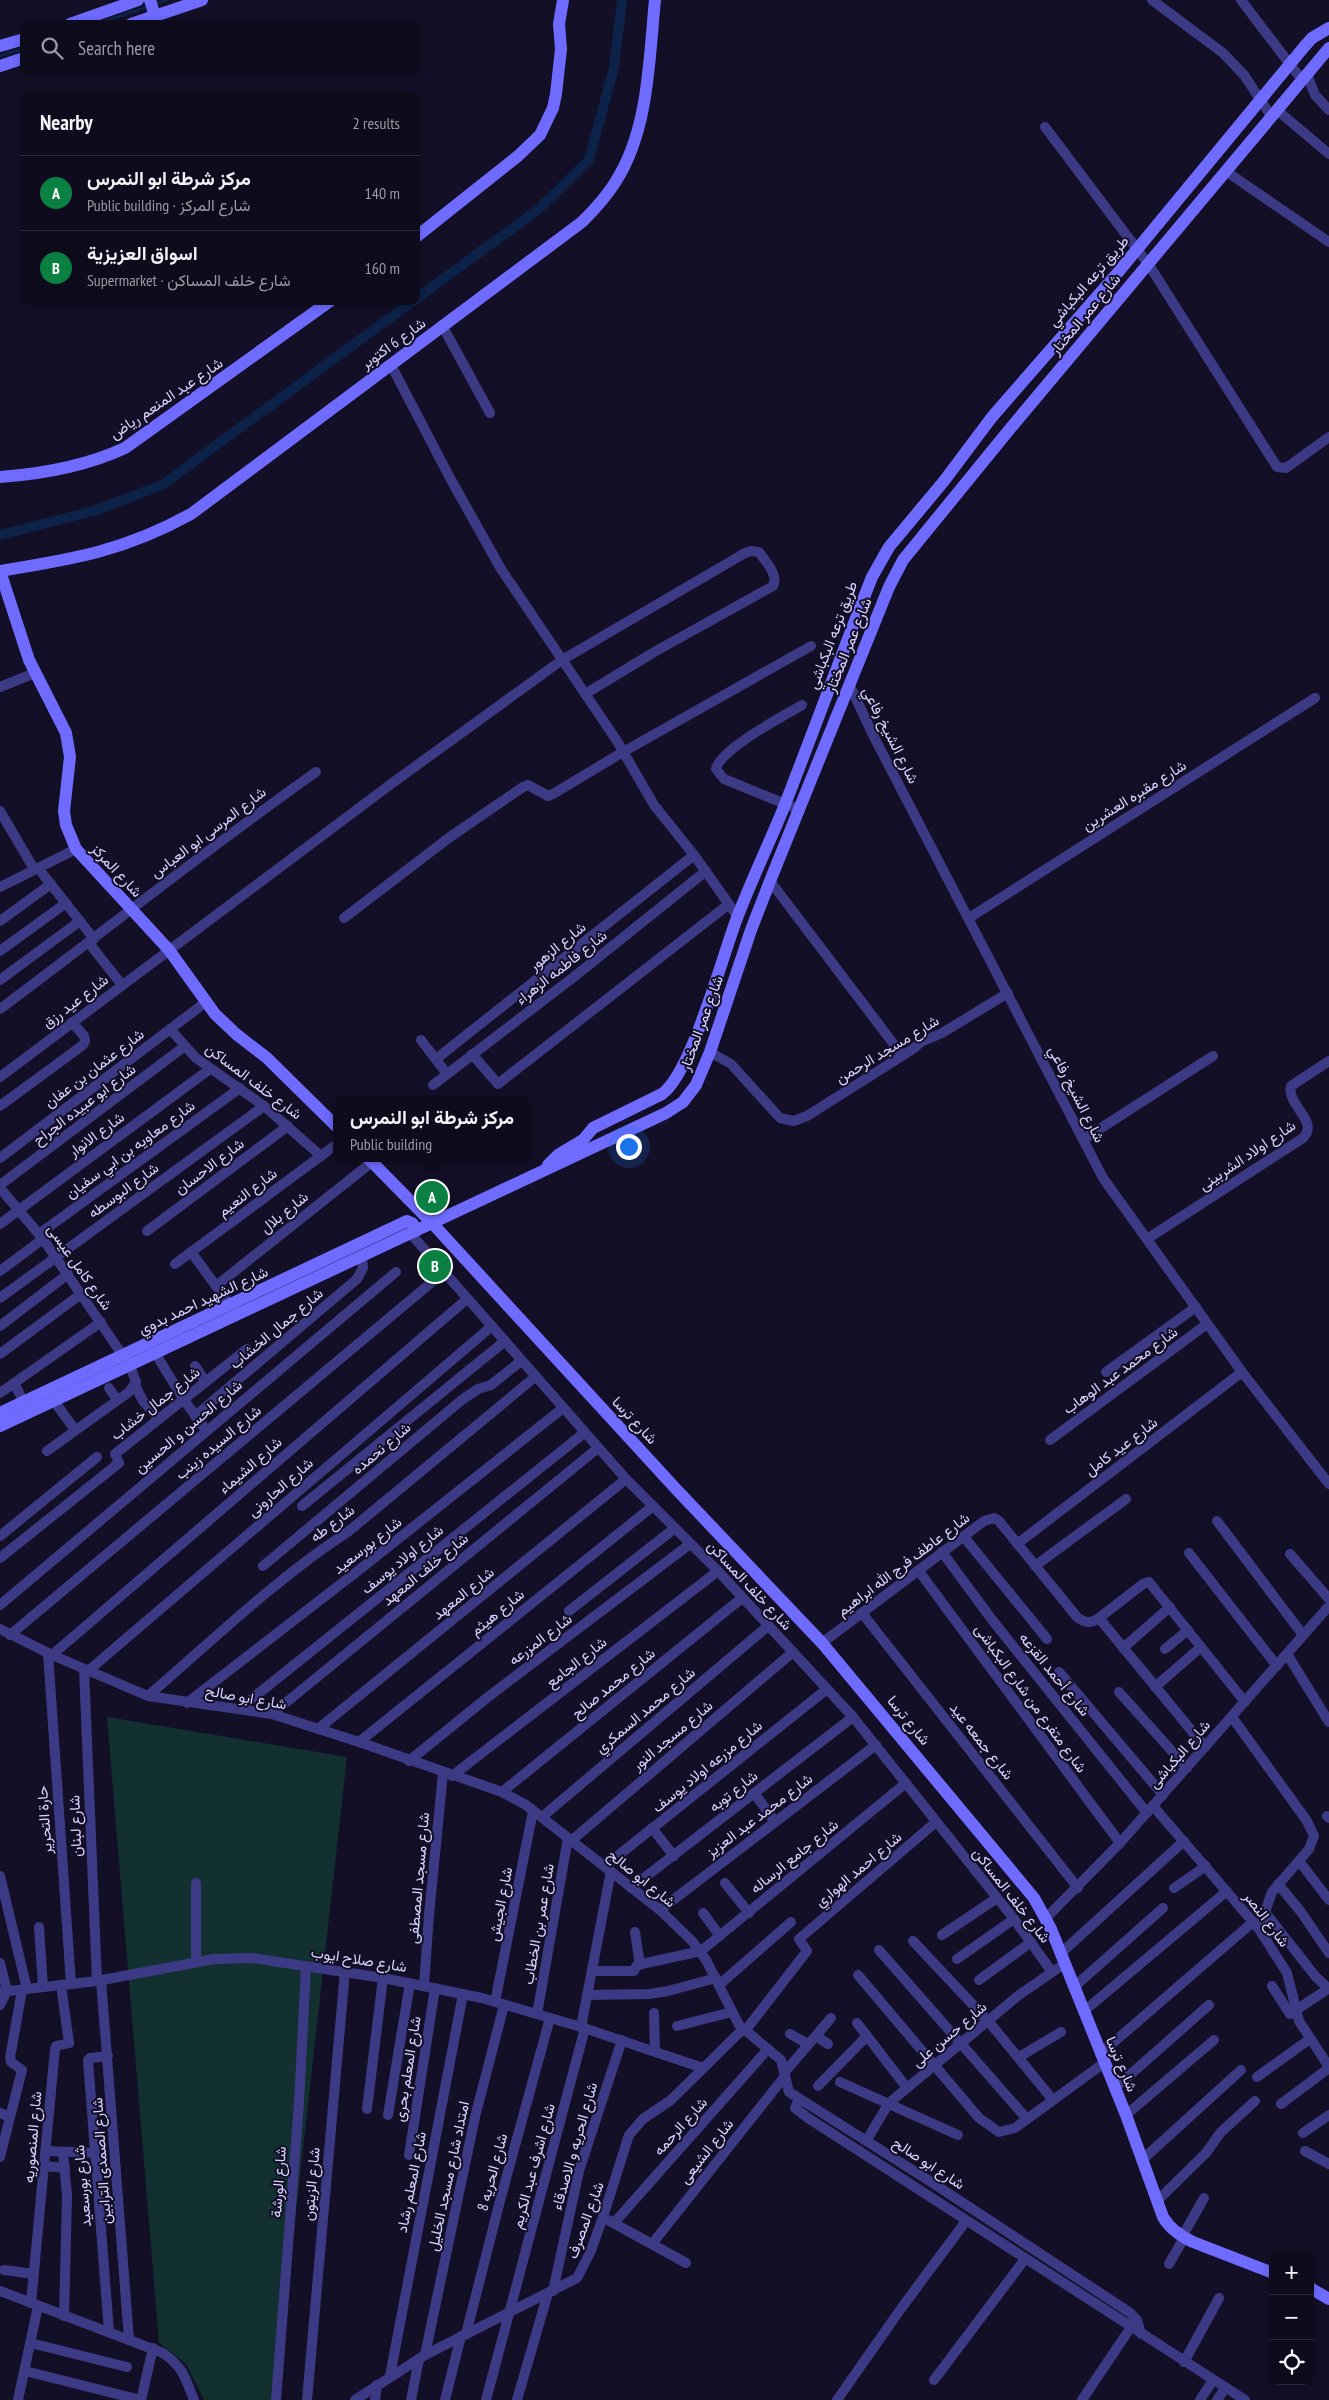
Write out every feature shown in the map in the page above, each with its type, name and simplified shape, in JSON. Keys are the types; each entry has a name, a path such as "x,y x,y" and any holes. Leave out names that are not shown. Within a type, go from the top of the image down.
{"street":[{"path":"88,20 150,6 202,0"},
{"path":"420,234 530,146 540,135 553,108 556,94 561,49 559,24 563,0"},
{"name":"شارع 6 اكتوبر","path":"0,571 80,558 112,550 167,527 212,501 582,222 617,181 638,131 655,0"},
{"path":"1152,0 1223,53 1244,75 1268,109 1329,154"},
{"path":"1241,0 1290,64 1305,77 1315,95 1329,110"},
{"path":"135,20 150,6"},
{"name":"طريق ترعه البكباشي","path":"793,807 863,626 872,577 885,553 1001,424 1268,109 1290,64 1312,38 1329,28"},
{"path":"0,46 20,40"},
{"name":"شارع عمر المختار","path":"432,1223 676,1107 696,1085 710,1052 742,925 770,881 776,847 850,686 863,626 889,587 903,560 1001,424 1190,200 1227,172 1268,109 1327,56"},
{"path":"0,66 20,59"},
{"path":"1045,127 1143,257 1264,449 1277,466 1286,468 1329,437"},
{"path":"1227,172 1329,242"},
{"name":"شارع عبد المنعم رياض","path":"0,477 35,474 102,457 125,448 324,305"},
{"path":"443,327 490,413"},
{"path":"391,365 450,478 501,569 623,752 654,805 694,854 742,925"},
{"name":"شارع عيد رزق","path":"0,1077 391,784 562,660 745,553 751,550 759,552 774,574 773,586 656,651 585,694"},
{"name":"شارع المركز","path":"0,571 4,599 35,673 66,733 70,757 64,811 66,825 76,849 169,950 206,1002 226,1024 267,1058 333,1123"},
{"path":"344,918 450,837 523,787 528,785 548,796 811,646"},
{"path":"0,687 35,673"},
{"name":"شارع الشيخ رفاعي","path":"850,686 874,737 1103,1178 1242,1372 1329,1484"},
{"name":"شارع مقبره العشرين","path":"969,918 1315,698"},
{"path":"793,807 724,779 716,769 717,763 722,756 802,705"},
{"name":"شارع المرسى ابو العباس","path":"0,1009 198,857 316,772"},
{"path":"0,810 36,868 80,921 91,941 122,985"},
{"path":"543,1171 558,1155 583,1140 593,1128 656,1097 672,1085 690,1049 776,847"},
{"path":"0,887 76,849"},
{"name":"شارع الزهور","path":"436,1059 694,854"},
{"name":"شارع فاطمه الزهراء","path":"433,1085 575,976 706,871"},
{"path":"770,881 902,1055"},
{"path":"0,921 51,884"},
{"path":"0,951 66,903"},
{"path":"472,1054 498,1084 729,904"},
{"path":"0,980 80,921"},
{"name":"شارع مسجد الرحمن","path":"710,1052 731,1064 780,1118 787,1121 801,1120 913,1049 921,1042 942,1032 1008,993"},
{"name":"شارع عثمان بن عفان","path":"0,1158 206,1002"},
{"path":"0,1106 83,1045 85,1038 72,1022"},
{"name":"شارع خلف المساكن","path":"170,1029 210,1069 264,1106 321,1156"},
{"path":"421,1040 447,1074"},
{"name":"شارع ابو عبيده الجراح","path":"0,1187 185,1046"},
{"path":"1084,1139 1213,1056"},
{"name":"شارع اولاد الشربينى","path":"1147,1239 1303,1138 1308,1127 1290,1095 1291,1086 1329,1061"},
{"name":"شارع الانوار","path":"0,1224 210,1069"},
{"name":"شارع معاويه بن ابي سفيان","path":"0,1270 41,1237 240,1088"},
{"name":"شارع البوسطه","path":"0,1298 264,1106"},
{"name":"شارع الاحسان","path":"147,1231 288,1126"},
{"name":"شارع النعيم","path":"175,1264 333,1147"},
{"name":"شارع بلال","path":"216,1286 368,1162"},
{"path":"372,1162 432,1223"},
{"name":"شارع كامل عيسى","path":"0,1187 41,1237 68,1274 126,1361"},
{"name":"شارع الشهيد احمد بدوي","path":"0,1426 54,1401 126,1361 233,1310 407,1222 412,1223 413,1232"},
{"name":"شارع الشهيد احمد بدوي","path":"233,1310 362,1256 432,1223"},
{"name":"شارع ترسا","path":"432,1223 676,1489 855,1680 1034,1898 1046,1918 1126,2115 1157,2201 1168,2225 1183,2237 1269,2271"},
{"name":"شارع خلف المساكن","path":"413,1232 444,1272 584,1433 626,1479 718,1571 853,1717 1014,1919 1052,1972"},
{"path":"191,1252 233,1310"},
{"name":"شارع جمال الخشاب","path":"195,1416 357,1279 363,1268 362,1256"},
{"name":"شارع الحسن و الحسين","path":"0,1605 396,1272"},
{"name":"شارع السيده زينب","path":"10,1635 444,1272"},
{"path":"0,1326 68,1274"},
{"path":"0,1354 81,1294"},
{"name":"شارع الشيماء","path":"50,1654 467,1299"},
{"path":"1106,1372 1196,1307"},
{"path":"0,1393 101,1322"},
{"name":"شارع محمد عبد الوهاب","path":"1050,1440 1207,1324"},
{"name":"شارع الحارونى","path":"86,1670 492,1326"},
{"path":"302,1506 504,1342"},
{"path":"152,1348 184,1400 206,1430"},
{"name":"شارع جمال خشاب","path":"0,1558 119,1463 114,1454 247,1349"},
{"name":"شارع نحمده","path":"263,1566 462,1399 478,1389 491,1385 521,1360"},
{"path":"46,1451 117,1400 134,1385 136,1378 126,1361"},
{"name":"شارع الشهيد احمد بدوي","path":"0,1413 126,1361"},
{"path":"195,1366 206,1382"},
{"name":"شارع عيد كامل","path":"1017,1544 1242,1372"},
{"name":"شارع طه","path":"148,1696 260,1600 333,1540 349,1531 535,1377"},
{"path":"14,1383 24,1402"},
{"path":"134,1385 143,1401 159,1419"},
{"path":"109,1388 117,1400"},
{"path":"54,1401 75,1430"},
{"name":"شارع بورسعيد","path":"187,1703 359,1570 562,1408"},
{"name":"شارع اولاد يوسف","path":"239,1709 584,1433"},
{"name":"شارع خلف المعهد","path":"272,1714 598,1448"},
{"path":"0,1536 96,1457"},
{"name":"شارع المعهد","path":"318,1729 626,1479"},
{"path":"1035,1566 1126,1499"},
{"name":"شارع هيثم","path":"359,1742 653,1506"},
{"name":"شارع عاطف فرج الله ابراهيم","path":"822,1643 989,1518 994,1518 1077,1617 1084,1622 1092,1623 1100,1618"},
{"path":"1217,1521 1304,1635"},
{"path":"569,1611 675,1528"},
{"path":"964,1537 1047,1639"},
{"name":"شارع المزرعه","path":"409,1760 690,1544"},
{"name":"شارع أحمد القزعه","path":"942,1552 994,1621 1150,1809"},
{"path":"1189,1553 1277,1666"},
{"path":"1290,1554 1329,1599"},
{"name":"شارع متفرع من شارع البكباشى","path":"918,1570 1120,1843"},
{"name":"شارع الجامع","path":"447,1774 718,1571"},
{"path":"1205,1747 1100,1618 1146,1582 1152,1585 1245,1702"},
{"name":"شارع محمد صالح","path":"502,1792 742,1598"},
{"name":"شارع البكباشى","path":"1046,1918 1078,1888 1120,1843 1329,1606"},
{"path":"1123,1648 1170,1608"},
{"name":"شارع جمعه عيد","path":"862,1613 1078,1888"},
{"name":"شارع محمد السمكري","path":"538,1814 768,1626"},
{"name":"شارع ابو صالح","path":"0,1629 50,1654 148,1696 272,1714 502,1792 538,1814 660,1910 701,1951 732,2012 744,2030 781,2060 787,2090 866,2141 921,2184 1064,2277 1134,2316 1141,2334"},
{"path":"1165,1649 1188,1630"},
{"path":"1155,1687 1201,1647"},
{"name":"شارع مسجد النور","path":"570,1839 793,1652"},
{"name":"حارة التحرير","path":"50,1654 66,1985"},
{"path":"1287,1654 1329,1722"},
{"name":"شارع لبنان","path":"86,1670 99,1981"},
{"path":"1059,1672 1163,1795"},
{"name":"شارع مزرعه اولاد يوسف","path":"608,1869 652,1828 827,1689"},
{"path":"1120,1692 1186,1768"},
{"name":"شارع توبه","path":"631,1888 853,1717"},
{"path":"858,1976 968,2106 994,2130 1010,2131 1053,2100 1256,1925 1272,1892 1313,1843 1312,1829 1232,1717"},
{"name":"شارع محمد عبد العزيز","path":"660,1910 876,1745"},
{"name":"شارع مسجد المصطفى","path":"430,1987 430,1897 447,1774"},
{"name":"شارع جامع الرساله","path":"701,1951 906,1784"},
{"path":"755,1794 775,1822"},
{"name":"شارع النصر","path":"1150,1809 1184,1841 1256,1925 1287,1973 1292,1985 1299,2021 1329,2067"},
{"name":"شارع الجيش","path":"500,2004 538,1814"},
{"name":"شارع احمد الهواري","path":"799,1939 936,1822"},
{"path":"652,1828 674,1856"},
{"name":"شارع عمر بن الخطاب","path":"537,2014 570,1839"},
{"name":"شارع حسن على","path":"866,2141 890,2103 1019,1995 1052,1972 1062,1959 1184,1841"},
{"path":"1298,1861 1329,1900"},
{"path":"1174,1888 1206,1866"},
{"name":"شارع اشرف عبد الكريم","path":"486,2400 583,2028 608,1869"},
{"path":"0,1876 24,1990 10,2058 10,2062 22,2070 5,2115 0,2157"},
{"path":"196,1882 196,1962"},
{"path":"725,1882 749,1913"},
{"path":"1278,1884 1301,1912 1329,1953"},
{"path":"1083,2012 1227,1891"},
{"path":"942,1935 996,1898"},
{"path":"1074,1987 1163,1908"},
{"path":"1264,1911 1316,1977 1329,1989 1296,2011 1288,2013 1272,1986"},
{"path":"703,1913 720,1936"},
{"path":"957,1959 1014,1919"},
{"path":"587,1995 668,1992 717,1981 792,1922"},
{"path":"39,1927 43,1988"},
{"path":"635,1932 640,1965"},
{"name":"شارع المصرف","path":"355,2400 422,2357 510,2310 571,2282 581,2273 603,2217 629,2135 640,2122 671,2100 744,2030 807,1952 799,1939"},
{"path":"913,1941 1019,2057 1053,2100"},
{"path":"980,1980 1031,1942"},
{"path":"879,1950 1027,2119"},
{"path":"592,1971 634,1971 636,1966 701,1951"},
{"name":"شارع صلاح ايوب","path":"3,1992 99,1981 196,1962 233,1957 344,1971 410,1982 463,1994 622,2040 703,2068"},
{"path":"0,1963 3,1992 0,2005"},
{"name":"شارع الورشة","path":"276,2400 299,2103 306,1966"},
{"name":"شارع الزيتون","path":"307,2400 344,1971"},
{"path":"367,2109 383,1978"},
{"name":"شارع الصمدى الترابين","path":"99,1981 108,2056 129,2339"},
{"path":"388,2115 410,1982"},
{"name":"شارع المنصوريه","path":"18,2400 31,2343 35,2304 34,2274 55,2047 69,2043 66,1985"},
{"name":"شارع المعلم بحرى","path":"409,2155 430,1987"},
{"name":"شارع المعلم رشاد","path":"390,2376 463,1994"},
{"name":"امتداد شارع مسجد الخليل","path":"411,2400 500,2004"},
{"path":"1115,2088 1210,2005"},
{"path":"677,2026 732,2012"},
{"path":"654,2013 655,2052"},
{"name":"شارع الحريه 8","path":"445,2400 550,2018"},
{"name":"شارع الشيعى","path":"652,2244 784,2074 831,2018"},
{"path":"857,2023 907,2088"},
{"path":"1019,2057 1061,2032"},
{"path":"790,2034 808,2044"},
{"path":"816,2036 828,2044"},
{"path":"818,2086 867,2036"},
{"path":"1258,2077 1310,2039"},
{"name":"شارع الحريه و الاصدقاء","path":"517,2400 551,2292 579,2172 622,2040"},
{"path":"1126,2115 1214,2040"},
{"name":"شارع الرحمه","path":"614,2223 768,2049"},
{"name":"شارع بورسعيد","path":"108,2056 90,2058 88,2060 109,2332"},
{"path":"1281,2104 1329,2067"},
{"path":"1142,2160 1241,2070"},
{"path":"840,2082 958,2135"},
{"path":"799,2099 795,2106 797,2110 921,2184 966,2221 1025,2259 1064,2277 1141,2334 1245,2400"},
{"path":"1157,2201 1206,2153 1226,2128 1255,2101"},
{"path":"1303,2133 1329,2115"},
{"path":"1305,2151 1328,2163"},
{"path":"46,2152 94,2153"},
{"path":"64,2152 67,2196 64,2316"},
{"path":"45,2166 65,2168"},
{"path":"1169,2264 1204,2198"},
{"path":"603,2217 686,2263"},
{"path":"837,2400 900,2310 966,2221"},
{"path":"934,2380 1025,2259"},
{"path":"4,2270 34,2274"},
{"path":"1314,2290 1329,2299"},
{"path":"0,2291 163,2353 179,2366 189,2384 194,2400"},
{"path":"1184,2362 1219,2298"},
{"path":"1082,2400 1131,2327"},
{"path":"31,2343 128,2367"},
{"path":"25,2371 141,2400 153,2348"},
{"path":"1200,2400 1213,2380"},
{"path":"375,2400 377,2385"},
{"path":"1217,2400 1225,2388"}],"green space":[{"path":"107,1717 347,1757 275,2400 204,2400 186,2364 159,2343"}],"waterway":[{"path":"155,4 167,0"},
{"path":"420,296 540,208 589,160 614,67 622,0"},
{"path":"108,20 150,6"},
{"path":"0,56 20,49"},
{"path":"0,535 94,511 162,485 408,305"}],"place":[{"name":"مركز شرطة ابو النمرس","path":"432,1197"},
{"name":"اسواق العزيزية","path":"435,1266"}]}
